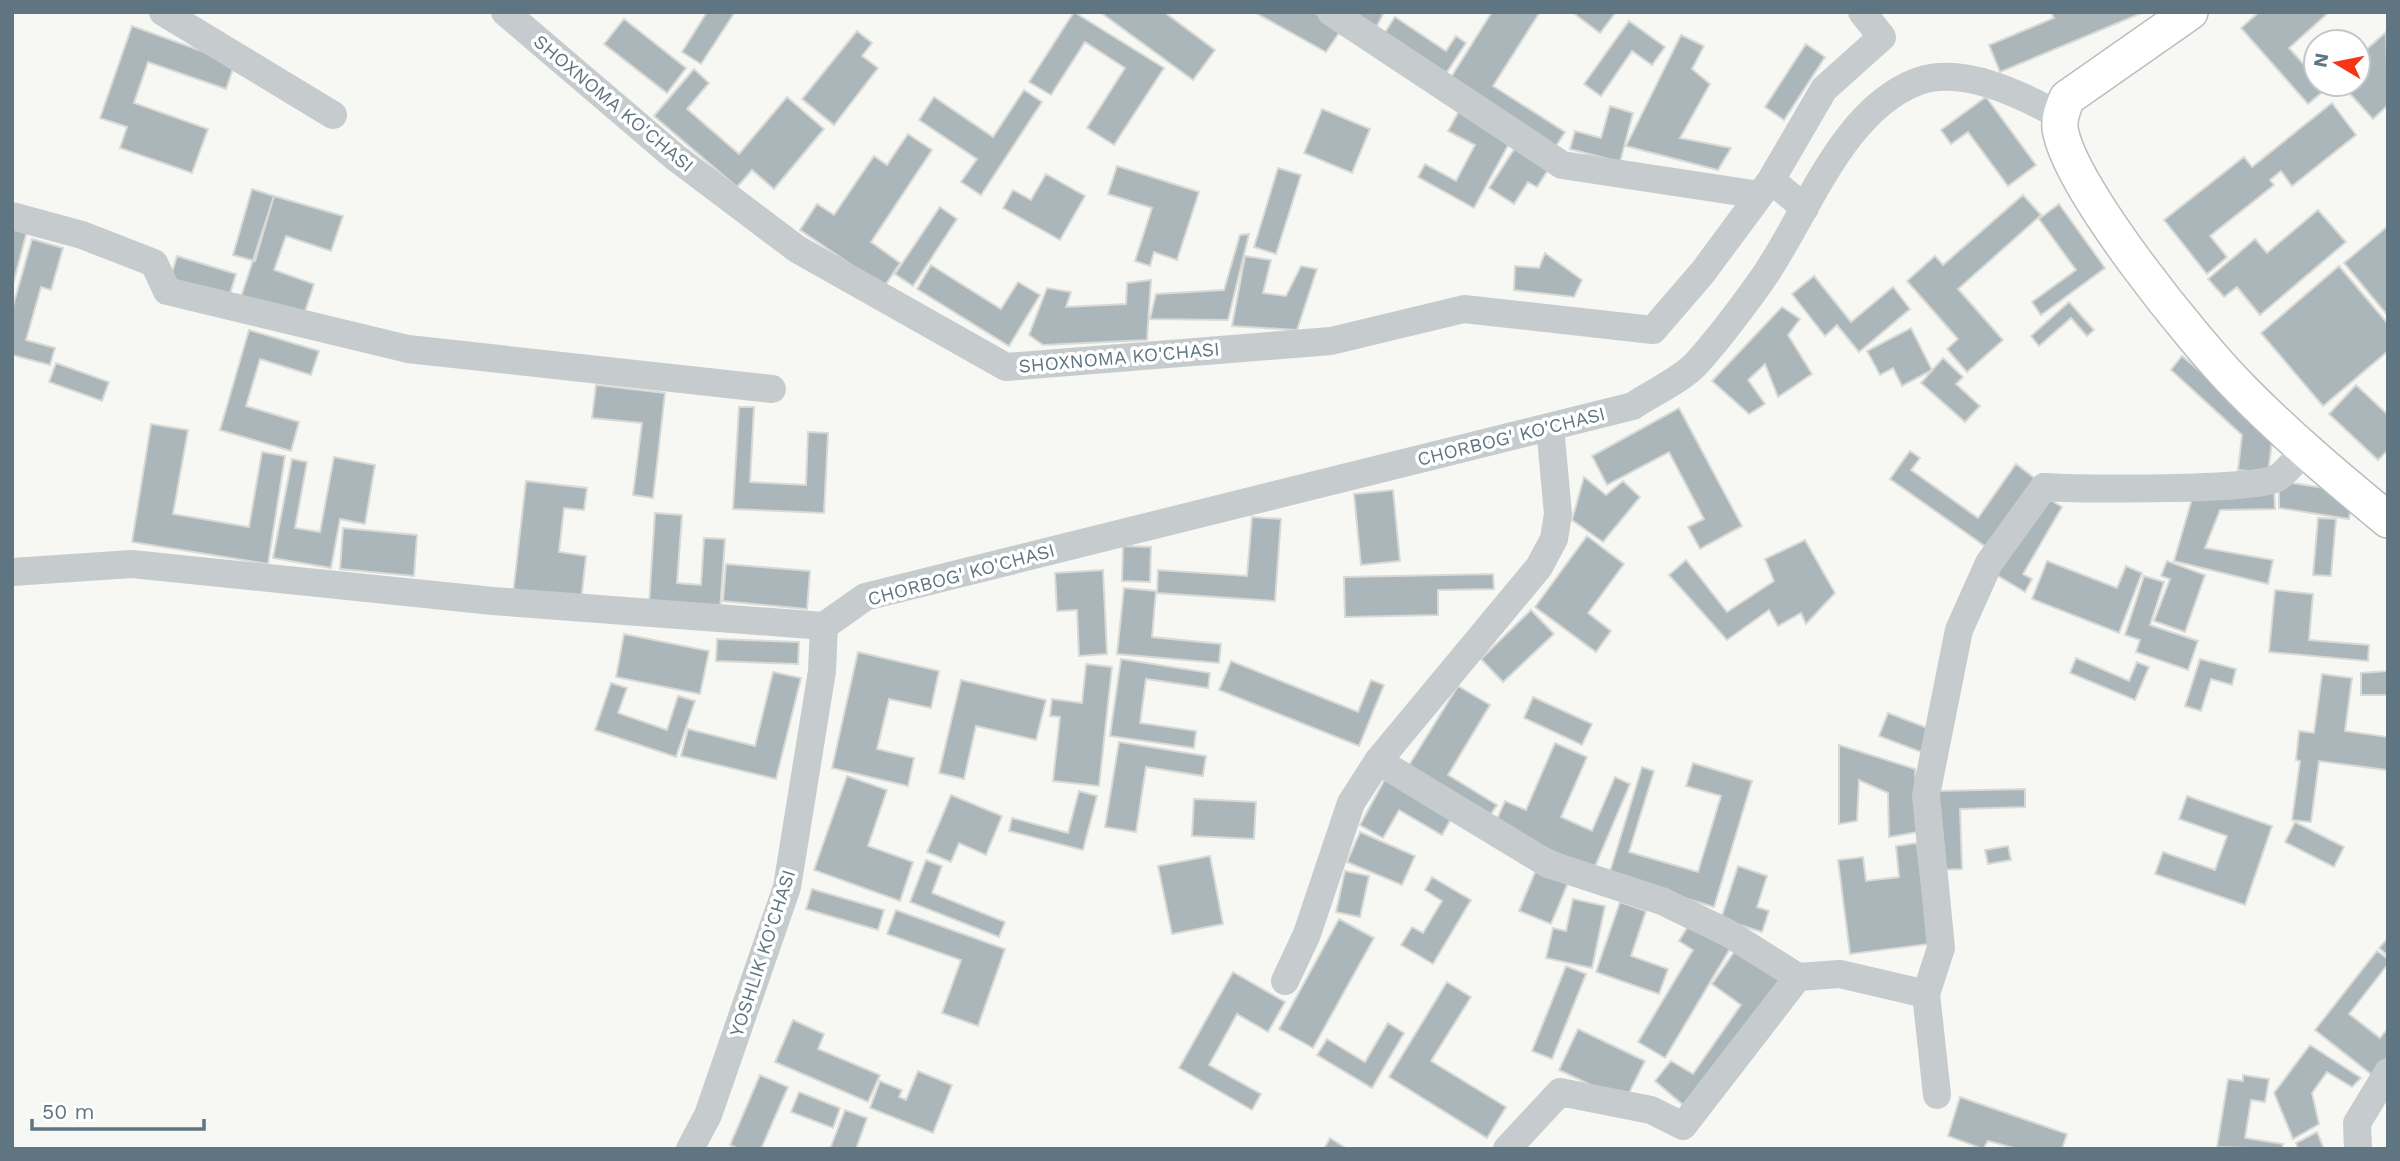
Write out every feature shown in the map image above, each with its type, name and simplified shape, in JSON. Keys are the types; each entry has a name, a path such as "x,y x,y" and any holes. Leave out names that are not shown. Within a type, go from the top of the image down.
{"main road":[{"path":"2190,12 2067,98 2060,116 2064,142 2096,204 2168,303 2221,366 2304,451 2388,520"}],"street":[{"path":"163,12 332,115"},
{"name":"SHOXNOMA KO'CHASI","path":"506,12 676,157 797,248 1006,367 1331,341 1464,310 1653,330 1703,272 1765,188"},
{"path":"1331,12 1562,165 1765,188 1805,208"},
{"path":"1765,188 1824,89 1882,37 1862,12"},
{"name":"CHORBOG' KO'CHASI","path":"824,626 865,597 1633,406 1693,366 1761,280 1842,146 1884,100 1921,80 1959,78 2012,90 2060,116"},
{"path":"12,216 82,235 154,263 167,290 408,349 772,389"},
{"path":"1285,981 1307,933 1351,803 1378,761 1539,567 1554,539 1558,514 1550,427"},
{"path":"1937,1095 1926,994 1941,948 1926,795 1959,630 1989,563 2044,487 2094,489 2276,479 2304,451"},
{"path":"12,572 132,564 493,601 824,626"},
{"name":"YOSHLIK KO'CHASI","path":"690,1149 708,1115 788,887 822,671 824,626"},
{"path":"1378,761 1548,864 1661,901 1728,933 1798,977 1840,974 1926,994"},
{"path":"1507,1149 1560,1091 1651,1110 1686,1138 1798,977"},
{"path":"2358,1149 2357,1123 2388,1072"}],"building":[{"path":"707,12 735,12 701,64 682,52"},
{"path":"1074,12 1164,68 1114,145 1087,128 1125,68 1085,42 1051,95 1029,82"},
{"path":"1100,12 1164,12 1215,50 1193,80"},
{"path":"1254,12 1314,12 1340,26 1339,33 1326,52"},
{"path":"1360,12 1384,12 1376,28 1357,18"},
{"path":"1492,12 1540,12 1493,86 1565,132 1554,149 1448,82"},
{"path":"1572,12 1616,12 1600,33"},
{"path":"2051,12 2144,12 2000,72 1989,45 2054,18"},
{"path":"2259,12 2328,13 2311,28 2302,28 2302,36 2289,48 2302,62 2302,97 2241,28"},
{"path":"1395,17 1446,51 1456,36 1466,43 1445,75 1384,34"},
{"path":"624,19 686,68 667,93 604,44"},
{"path":"1629,21 1665,47 1652,65 1632,51 1601,96 1584,84"},
{"path":"132,26 235,63 226,89 148,62 134,103 208,129 192,173 120,148 127,127 100,118"},
{"path":"857,31 872,43 862,56 878,68 834,125 802,99"},
{"path":"2386,32 2388,105 2373,119 2354,98 2372,98 2372,44"},
{"path":"1681,35 1704,46 1692,69 1710,84 1680,138 1731,148 1718,170 1626,146"},
{"path":"1806,44 1825,57 1784,120 1765,107"},
{"path":"694,69 709,83 687,109 739,154 787,97 824,129 774,189 752,170 737,187 654,116"},
{"path":"1024,90 1042,102 981,195 961,182 977,159 919,120 934,97 993,137"},
{"path":"1986,97 2036,165 2008,186 1968,132 1951,144 1941,130"},
{"path":"2303,98 2315,98 2308,104"},
{"path":"2332,103 2356,135 2292,186 2281,171 2270,180 2274,185 2210,236 2227,257 2207,274 2164,220 2244,157 2252,167"},
{"path":"1610,106 1633,113 1620,162 1570,149 1575,131 1601,138"},
{"path":"1322,109 1370,129 1352,173 1304,153"},
{"path":"1459,111 1511,140 1474,208 1418,177 1425,164 1456,181 1475,145 1448,131"},
{"path":"908,134 932,150 871,242 900,263 884,287 800,230 817,204 834,215 874,156 887,165"},
{"path":"1517,145 1550,167 1537,187 1528,182 1514,204 1489,188"},
{"path":"1117,166 1199,192 1177,260 1154,252 1150,266 1135,261 1152,208 1108,194"},
{"path":"1278,168 1301,175 1276,254 1254,247"},
{"path":"1046,174 1085,196 1060,240 1003,208 1013,190 1031,200"},
{"path":"252,189 274,196 255,261 233,255"},
{"path":"2023,195 2041,215 1958,289 2003,340 1967,372 1947,349 1958,339 1907,281 1935,256 1943,265"},
{"path":"274,196 343,216 331,251 286,236 274,270 314,284 302,321 240,300"},
{"path":"2059,204 2105,268 2041,315 2032,302 2076,270 2039,219"},
{"path":"940,207 957,219 913,286 895,274"},
{"path":"2318,210 2346,242 2260,315 2237,287 2224,297 2208,279 2255,239 2267,253"},
{"path":"2388,226 2388,316 2344,263"},
{"path":"12,227 27,231 12,288"},
{"path":"1249,234 1228,320 1150,319 1156,294 1224,290 1240,235"},
{"path":"32,239 63,248 51,290 41,287 26,340 55,348 50,365 12,355 12,310"},
{"path":"1545,253 1582,280 1574,297 1514,290 1515,266 1539,268"},
{"path":"177,256 236,274 229,297 170,279"},
{"path":"1245,256 1271,260 1263,293 1286,296 1301,266 1317,269 1297,330 1232,326"},
{"path":"931,265 1001,309 1018,282 1040,295 1009,346 917,289"},
{"path":"2339,266 2388,324 2388,351 2323,406 2261,333"},
{"path":"1814,276 1851,322 1893,287 1910,309 1859,352 1837,325 1825,336 1792,294"},
{"path":"1151,280 1147,340 1043,345 1029,335 1047,288 1071,292 1066,307 1126,304 1127,283"},
{"path":"2069,302 2094,330 2087,336 2071,318 2039,346 2031,336"},
{"path":"1782,307 1800,319 1788,335 1812,374 1778,397 1765,364 1748,380 1765,404 1749,414 1712,381"},
{"path":"1911,328 1932,370 1902,386 1893,368 1880,375 1867,351"},
{"path":"249,330 319,351 311,375 260,359 246,406 299,422 291,451 220,430"},
{"path":"2182,356 2273,434 2268,473 2238,470 2242,435 2171,370"},
{"path":"1943,358 1963,377 1956,384 1980,406 1965,422 1921,383"},
{"path":"56,363 109,382 102,401 49,382"},
{"path":"596,385 665,393 653,498 633,495 642,423 592,418"},
{"path":"2356,385 2388,415 2388,450 2378,460 2329,414"},
{"path":"739,407 754,407 750,482 806,485 808,432 828,433 824,513 733,509"},
{"path":"1679,408 1742,526 1700,549 1688,527 1704,519 1669,452 1607,485 1592,456"},
{"path":"151,424 188,430 173,514 249,527 262,452 285,456 268,564 132,542"},
{"path":"1910,451 1920,458 1911,470 1978,518 2016,464 2037,480 1989,549 1890,479"},
{"path":"334,457 375,465 365,524 340,519 331,568 273,558 292,459 307,462 295,528 320,532"},
{"path":"1584,477 1606,495 1623,481 1640,497 1603,542 1572,520"},
{"path":"526,481 587,488 584,510 564,508 559,552 586,556 581,601 513,594"},
{"path":"2279,481 2330,489 2351,505 2349,519 2279,508"},
{"path":"2274,486 2275,509 2220,510 2205,548 2273,560 2268,584 2174,561 2194,492"},
{"path":"1393,490 1400,561 1361,565 1354,494"},
{"path":"2042,495 2062,507 2023,574 2032,579 2025,592 1995,574"},
{"path":"655,513 682,515 677,583 701,585 704,538 725,539 720,610 649,605"},
{"path":"1252,517 1281,519 1275,601 1157,593 1158,570 1247,576"},
{"path":"2318,518 2336,519 2331,576 2313,575"},
{"path":"343,528 417,535 414,576 340,569"},
{"path":"1587,536 1624,564 1588,613 1611,631 1596,652 1535,607"},
{"path":"1805,540 1835,593 1806,624 1801,613 1778,626 1769,610 1727,640 1669,575 1686,560 1727,612 1774,581 1765,559"},
{"path":"1123,546 1151,547 1150,582 1122,581"},
{"path":"2047,561 2117,588 2126,566 2142,573 2119,633 2032,599"},
{"path":"2167,561 2205,575 2185,632 2154,621 2170,579 2161,576"},
{"path":"726,564 810,571 807,609 723,601"},
{"path":"1103,570 1107,654 1079,656 1077,610 1057,611 1055,573"},
{"path":"1493,574 1494,589 1438,590 1438,615 1345,617 1344,577"},
{"path":"2144,576 2164,582 2150,625 2198,641 2188,670 2136,652 2140,640 2125,635"},
{"path":"1124,588 1156,591 1152,637 1221,644 1219,663 1117,654"},
{"path":"2275,590 2313,594 2309,640 2369,645 2368,661 2269,652"},
{"path":"1531,610 1554,634 1503,682 1481,659"},
{"path":"624,634 709,651 700,694 616,677"},
{"path":"717,639 799,642 798,664 716,661"},
{"path":"858,652 939,671 931,708 889,699 877,749 914,758 908,786 832,768"},
{"path":"2076,658 2129,681 2137,662 2149,667 2135,700 2070,673"},
{"path":"1121,659 1210,673 1208,688 1146,679 1140,723 1196,731 1194,748 1110,736"},
{"path":"2200,659 2236,669 2232,685 2211,679 2201,711 2185,706"},
{"path":"1231,661 1358,712 1371,680 1384,685 1359,746 1219,690"},
{"path":"1086,664 1112,667 1099,786 1053,781 1060,717 1050,716 1052,699 1082,703"},
{"path":"2388,671 2388,695 2361,695 2361,673"},
{"path":"773,672 801,678 776,779 681,756 688,729 755,746"},
{"path":"2322,674 2352,678 2345,731 2388,737 2387,770 2319,761 2311,822 2292,820 2300,761 2296,760 2299,731 2314,733"},
{"path":"961,680 1046,700 1036,740 976,726 964,779 939,773"},
{"path":"611,683 627,688 618,713 667,730 678,696 695,701 676,757 595,730"},
{"path":"1458,686 1490,705 1448,775 1497,805 1487,820 1406,770"},
{"path":"1533,697 1592,724 1582,745 1524,718"},
{"path":"1888,713 1930,729 1921,752 1879,736"},
{"path":"1119,742 1206,756 1203,776 1146,767 1136,832 1105,827"},
{"path":"1555,743 1587,757 1561,817 1592,831 1615,777 1630,784 1594,869 1494,826 1505,801 1526,810"},
{"path":"1839,745 1915,769 1918,832 1889,837 1888,793 1859,780 1857,821 1839,824"},
{"path":"1693,763 1752,781 1714,907 1609,875 1642,767 1654,771 1629,852 1698,872 1721,796 1686,786"},
{"path":"847,776 887,790 868,846 913,862 900,901 814,870"},
{"path":"1385,779 1452,817 1442,835 1399,810 1383,838 1360,825"},
{"path":"2025,789 2025,807 1960,809 1962,869 1937,870 1935,791"},
{"path":"1079,791 1097,796 1083,850 1009,831 1012,818 1068,833"},
{"path":"951,795 1002,816 986,855 959,843 951,862 927,852"},
{"path":"2187,796 2272,826 2245,905 2155,874 2163,852 2215,870 2227,836 2179,819"},
{"path":"1194,799 1256,802 1254,839 1192,836"},
{"path":"2295,822 2344,847 2334,867 2285,842"},
{"path":"1360,832 1415,856 1402,885 1347,862"},
{"path":"1917,843 1929,944 1850,954 1838,860 1863,857 1866,881 1899,877 1896,846"},
{"path":"2008,846 2011,860 1988,864 1985,850"},
{"path":"1210,856 1223,924 1172,934 1158,866"},
{"path":"926,860 942,866 932,893 1005,922 999,937 910,902"},
{"path":"1738,866 1767,876 1757,907 1769,911 1762,932 1721,919"},
{"path":"1536,870 1568,883 1551,924 1519,911"},
{"path":"1345,871 1369,876 1360,917 1336,912"},
{"path":"1432,877 1471,900 1433,964 1401,945 1412,927 1423,933 1442,901 1425,890"},
{"path":"812,889 884,910 878,930 806,909"},
{"path":"1573,899 1605,906 1592,968 1546,958 1553,928 1566,931"},
{"path":"1620,902 1646,911 1631,956 1668,969 1659,994 1596,972"},
{"path":"896,910 1005,949 978,1026 942,1013 961,960 887,934"},
{"path":"1339,919 1374,938 1313,1048 1279,1029"},
{"path":"1690,923 1731,947 1665,1058 1638,1042 1693,950 1679,941"},
{"path":"2388,938 2388,956 2379,948"},
{"path":"1737,948 1786,982 1688,1109 1655,1081 1671,1061 1693,1074 1741,1005 1712,984"},
{"path":"2377,951 2388,959 2388,964 2349,1014 2380,1038 2388,1028 2388,1062 2376,1078 2315,1030"},
{"path":"1566,966 1586,974 1552,1059 1532,1051"},
{"path":"1233,972 1285,1002 1268,1032 1237,1014 1209,1065 1261,1094 1252,1110 1179,1068"},
{"path":"1447,982 1471,997 1431,1061 1506,1107 1487,1138 1389,1077"},
{"path":"793,1020 824,1034 818,1049 880,1075 868,1102 775,1062"},
{"path":"1388,1023 1404,1033 1372,1088 1317,1055 1327,1039 1365,1062"},
{"path":"1578,1029 1645,1061 1625,1101 1559,1070"},
{"path":"2310,1045 2361,1078 2352,1087 2327,1072 2312,1093 2319,1124 2293,1139 2274,1093"},
{"path":"918,1071 952,1085 933,1133 870,1108 880,1081 902,1090 899,1097 906,1100"},
{"path":"760,1075 788,1087 761,1149 739,1149 730,1145"},
{"path":"2243,1075 2269,1079 2265,1102 2251,1100 2245,1138 2283,1144 2282,1149 2217,1147 2228,1079 2243,1081"},
{"path":"799,1092 840,1108 833,1128 791,1112"},
{"path":"1960,1097 2067,1134 2062,1149 2018,1149 1988,1141 1983,1149 1948,1136"},
{"path":"845,1110 867,1118 856,1149 830,1149"},
{"path":"2317,1132 2324,1149 2298,1149 2296,1143"},
{"path":"1330,1138 1347,1149 1324,1149"}]}
